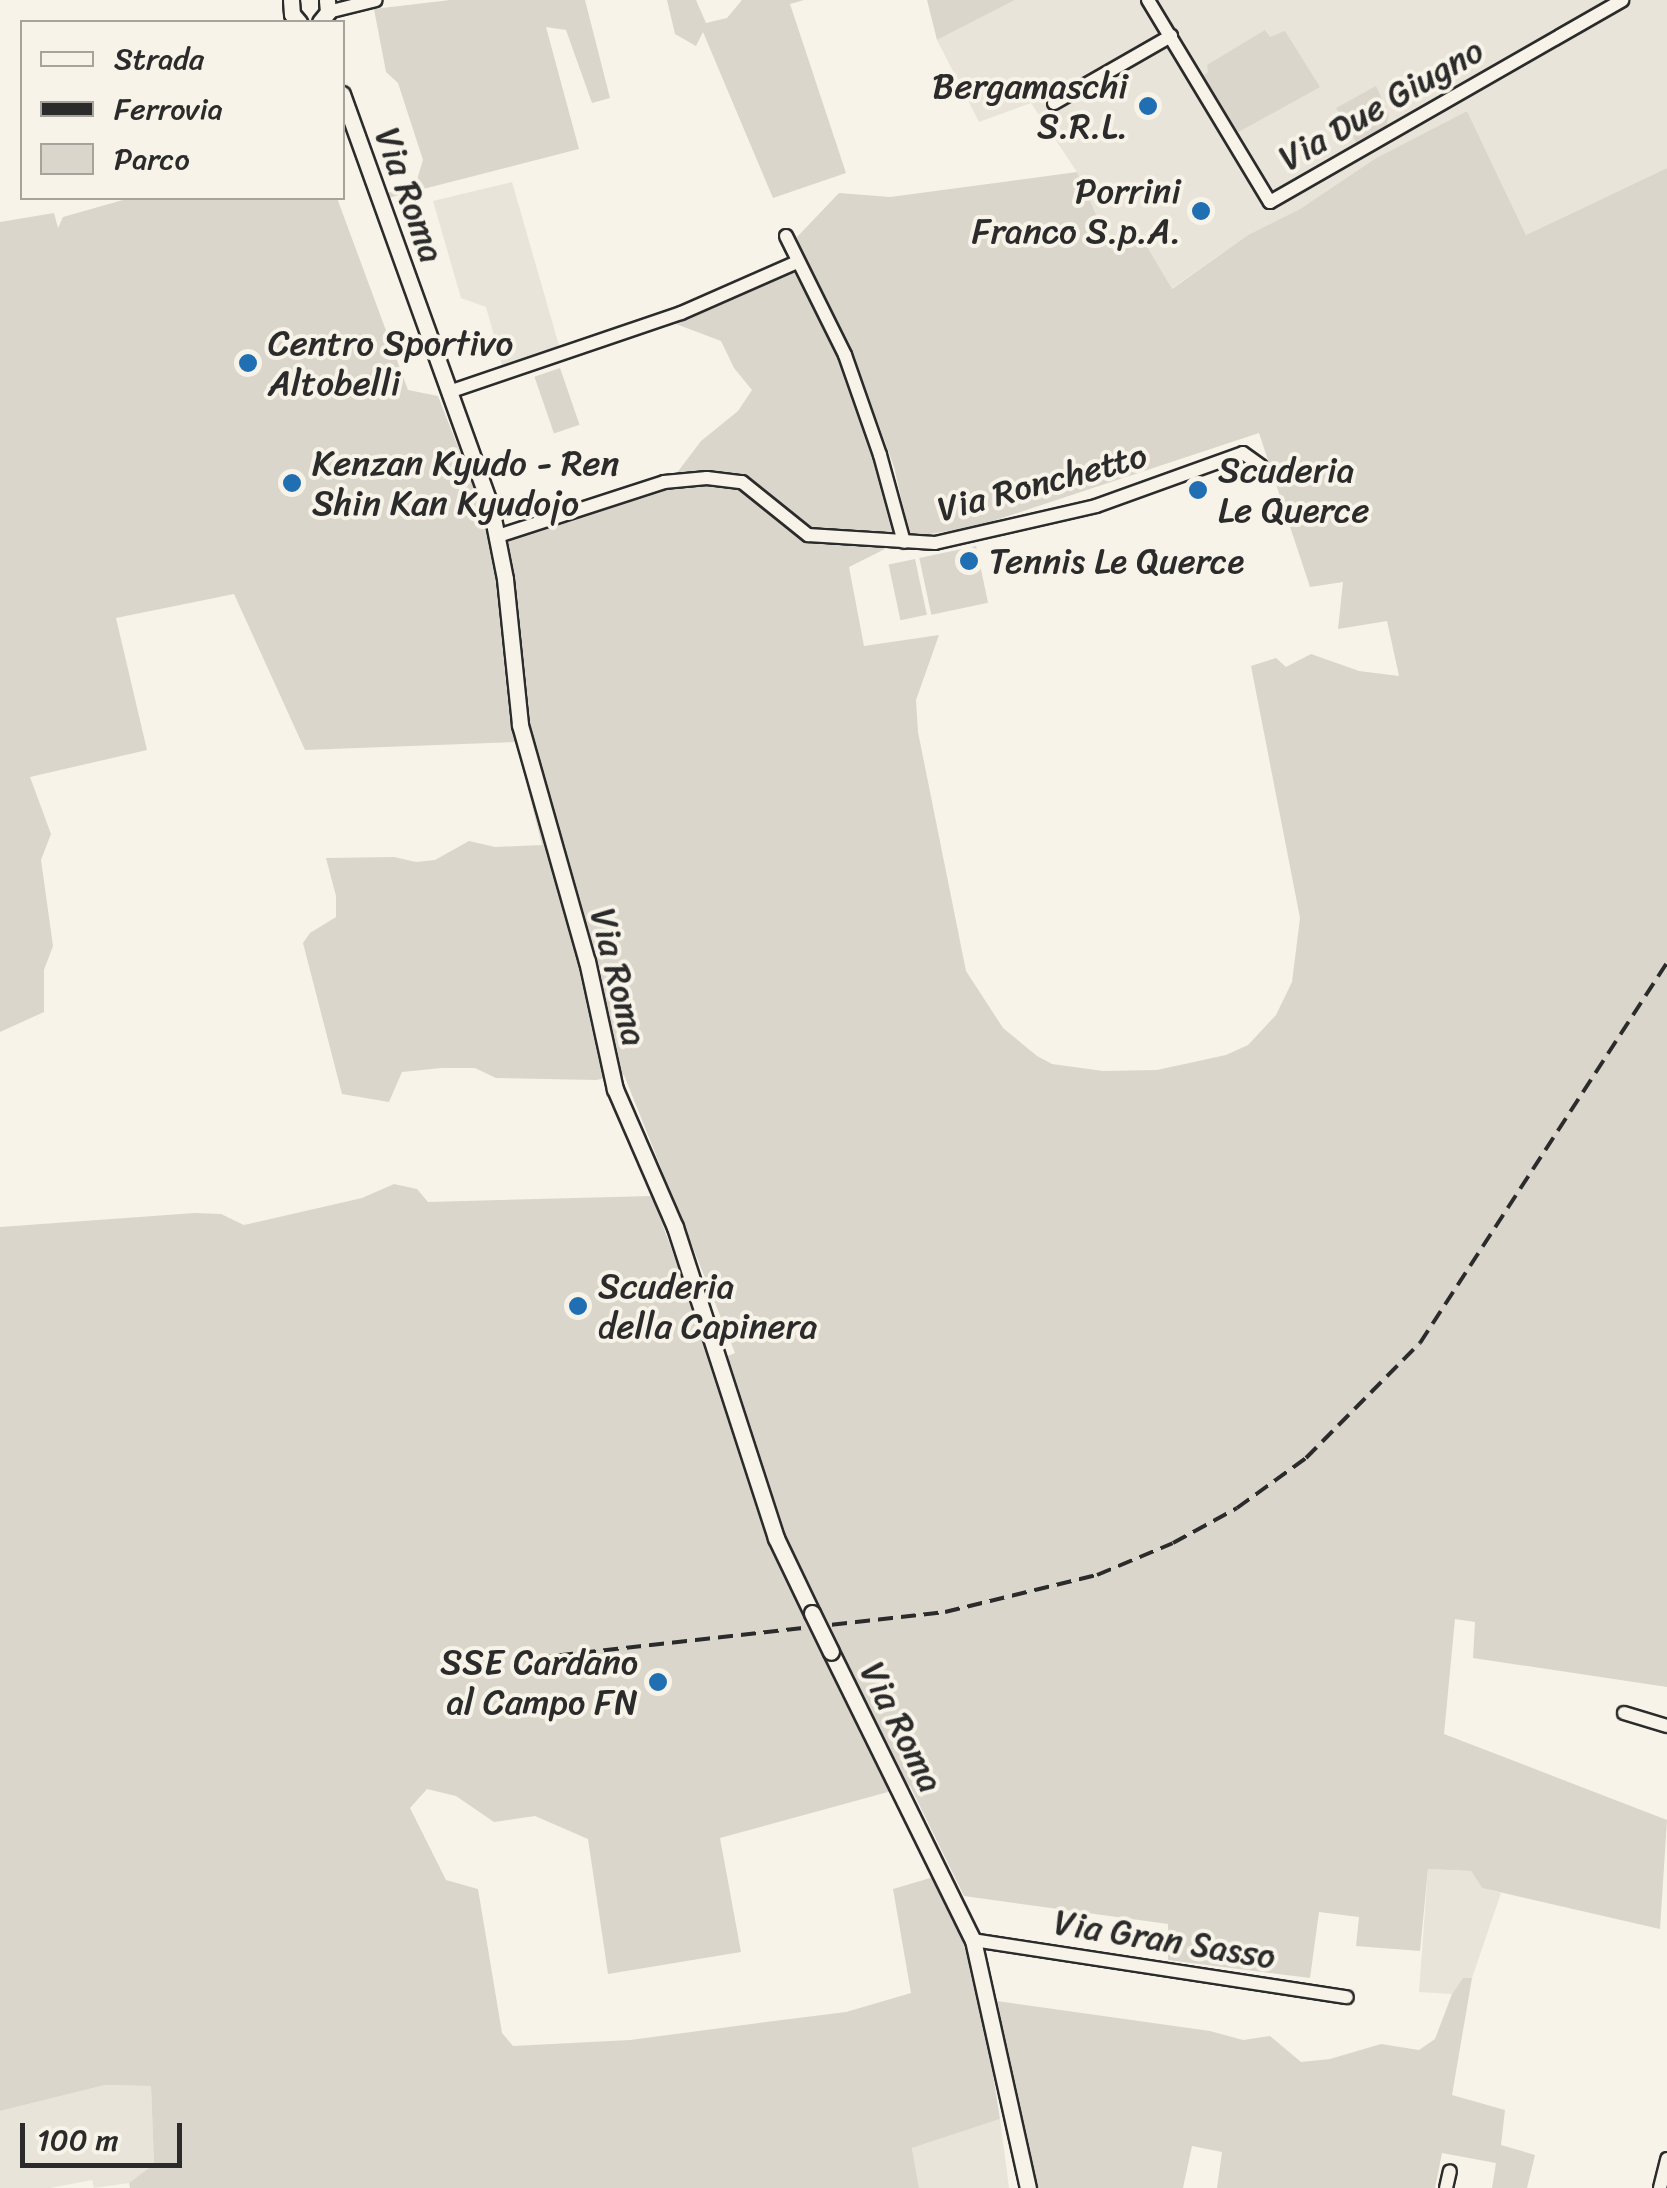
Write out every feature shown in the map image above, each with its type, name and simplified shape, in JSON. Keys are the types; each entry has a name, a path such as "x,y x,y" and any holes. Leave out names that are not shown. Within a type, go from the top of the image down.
{"street":[{"name":"Via Due Giugno","path":"1148,0 1270,202 1622,0"},
{"path":"325,15 365,1"},
{"path":"1054,103 1171,36"},
{"name":"Via Roma","path":"345,102 498,536 520,725 588,961 616,1089 675,1226 776,1538 973,1940 1028,2188"},
{"path":"786,236 795,262 845,355 904,542"},
{"path":"449,392 680,313 795,262"},
{"name":"Via Ronchetto","path":"498,536 664,482 707,478 742,482 808,536 935,542 1096,506 1243,453 1261,466"},
{"path":"1624,1713 1667,1726"},
{"name":"Via Gran Sasso","path":"973,1940 1348,1997"},
{"path":"1660,2188 1667,2163"},
{"path":"1446,2188 1450,2171"}],"shaded area":[{"path":"1015,0 1667,0 1667,168 1526,235 1467,111 1376,158 1300,209 1248,235 1171,289 1112,250 1077,172 1031,103 979,122 937,40"},
{"path":"512,182 560,349 503,368 486,307 461,298 433,201"},
{"path":"1428,1869 1471,1871 1482,1888 1501,1893 1472,1978 1463,1979 1452,1994 1419,1992"},
{"path":"105,2085 151,2086 154,2164 129,2183 94,2188 92,2180 50,2188 0,2188 0,2111"},
{"path":"1000,2119 1009,2188 919,2188 912,2148"}],"green space":[{"path":"450,0 585,0 610,98 592,103 566,30 546,27 579,149 388,198 385,193 414,189 423,160 398,83 386,72 374,9"},
{"path":"667,0 696,0 706,23 727,18 742,0 804,0 790,4 846,173 773,198 703,32 696,46 675,34"},
{"path":"927,0 1015,0 937,40"},
{"path":"1265,30 1270,37 1285,31 1320,87 1235,134 1202,77 1208,72 1207,65"},
{"path":"1376,86 1389,114 1386,127 1356,142 1336,108"},
{"path":"1467,111 1526,235 1667,168 1667,1687 1473,1658 1475,1622 1455,1619 1444,1734 1667,1820 1660,1929 1482,1888 1471,1871 1428,1869 1420,1951 1356,1946 1359,1917 1319,1912 1310,1978 1168,1960 1168,1924 964,1896 910,1786 720,1838 741,1952 608,1974 588,1839 535,1816 494,1822 456,1796 427,1789 410,1808 446,1880 478,1889 502,2033 513,2046 630,2040 846,2012 911,1993 893,1889 937,1876 979,1985 1000,2119 912,2148 919,2188 130,2188 129,2183 154,2164 151,2086 105,2085 0,2111 0,1227 195,1213 221,1214 244,1225 362,1198 394,1184 417,1189 428,1202 652,1196 713,1362 735,1353 624,1075 596,1080 496,1078 475,1068 441,1068 402,1072 389,1102 342,1094 303,943 310,933 336,917 336,896 326,858 394,857 416,862 435,860 469,841 495,847 542,845 516,742 305,750 234,594 116,618 147,750 30,777 51,834 41,860 53,946 44,970 44,1012 0,1032 0,222 54,213 58,228 63,217 123,200 338,200 408,390 438,396 495,541 649,496 676,474 701,441 738,411 752,390 734,368 721,341 676,324 792,269 839,355 896,527 885,549 849,567 864,646 939,635 916,700 918,732 966,971 1003,1028 1052,1064 1103,1071 1157,1070 1226,1055 1248,1045 1276,1015 1292,982 1300,918 1251,666 1276,658 1286,667 1311,654 1359,671 1399,676 1387,621 1338,629 1343,582 1310,587 1259,433 975,527 910,537 894,467 850,346 804,262 797,237 839,193 890,197 1077,172 1112,250 1140,235 1172,289 1248,235 1300,209 1376,158"},
{"path":"560,368 580,425 554,434 534,377"},
{"path":"976,546 988,603 931,615 919,558"},
{"path":"915,559 927,615 900,620 889,565"},
{"path":"1463,1978 1472,1978 1452,2095 1505,2110 1501,2145 1535,2155 1527,2188 1492,2188 1496,2163 1442,2153 1435,2188 1217,2188 1222,2152 1192,2146 1183,2188 1036,2188 997,2001 1210,2031 1243,2040 1270,2036 1301,2062 1330,2059 1381,2044 1419,2050 1435,2039 1452,1994"}],"railway":[{"path":"535,1658 945,1612 1097,1575 1173,1543 1237,1508 1306,1458 1420,1343 1667,962"}],"place":[{"name":"Bergamaschi S.R.L.","path":"1148,106"},
{"name":"Porrini Franco S.p.A.","path":"1201,211"},
{"name":"Centro Sportivo Altobelli","path":"248,363"},
{"name":"Kenzan Kyudo - Ren Shin Kan Kyudojo","path":"292,483"},
{"name":"Scuderia Le Querce","path":"1198,490"},
{"name":"Tennis Le Querce","path":"969,561"},
{"name":"Scuderia della Capinera","path":"578,1306"},
{"name":"SSE Cardano al Campo FN","path":"658,1682"}]}
